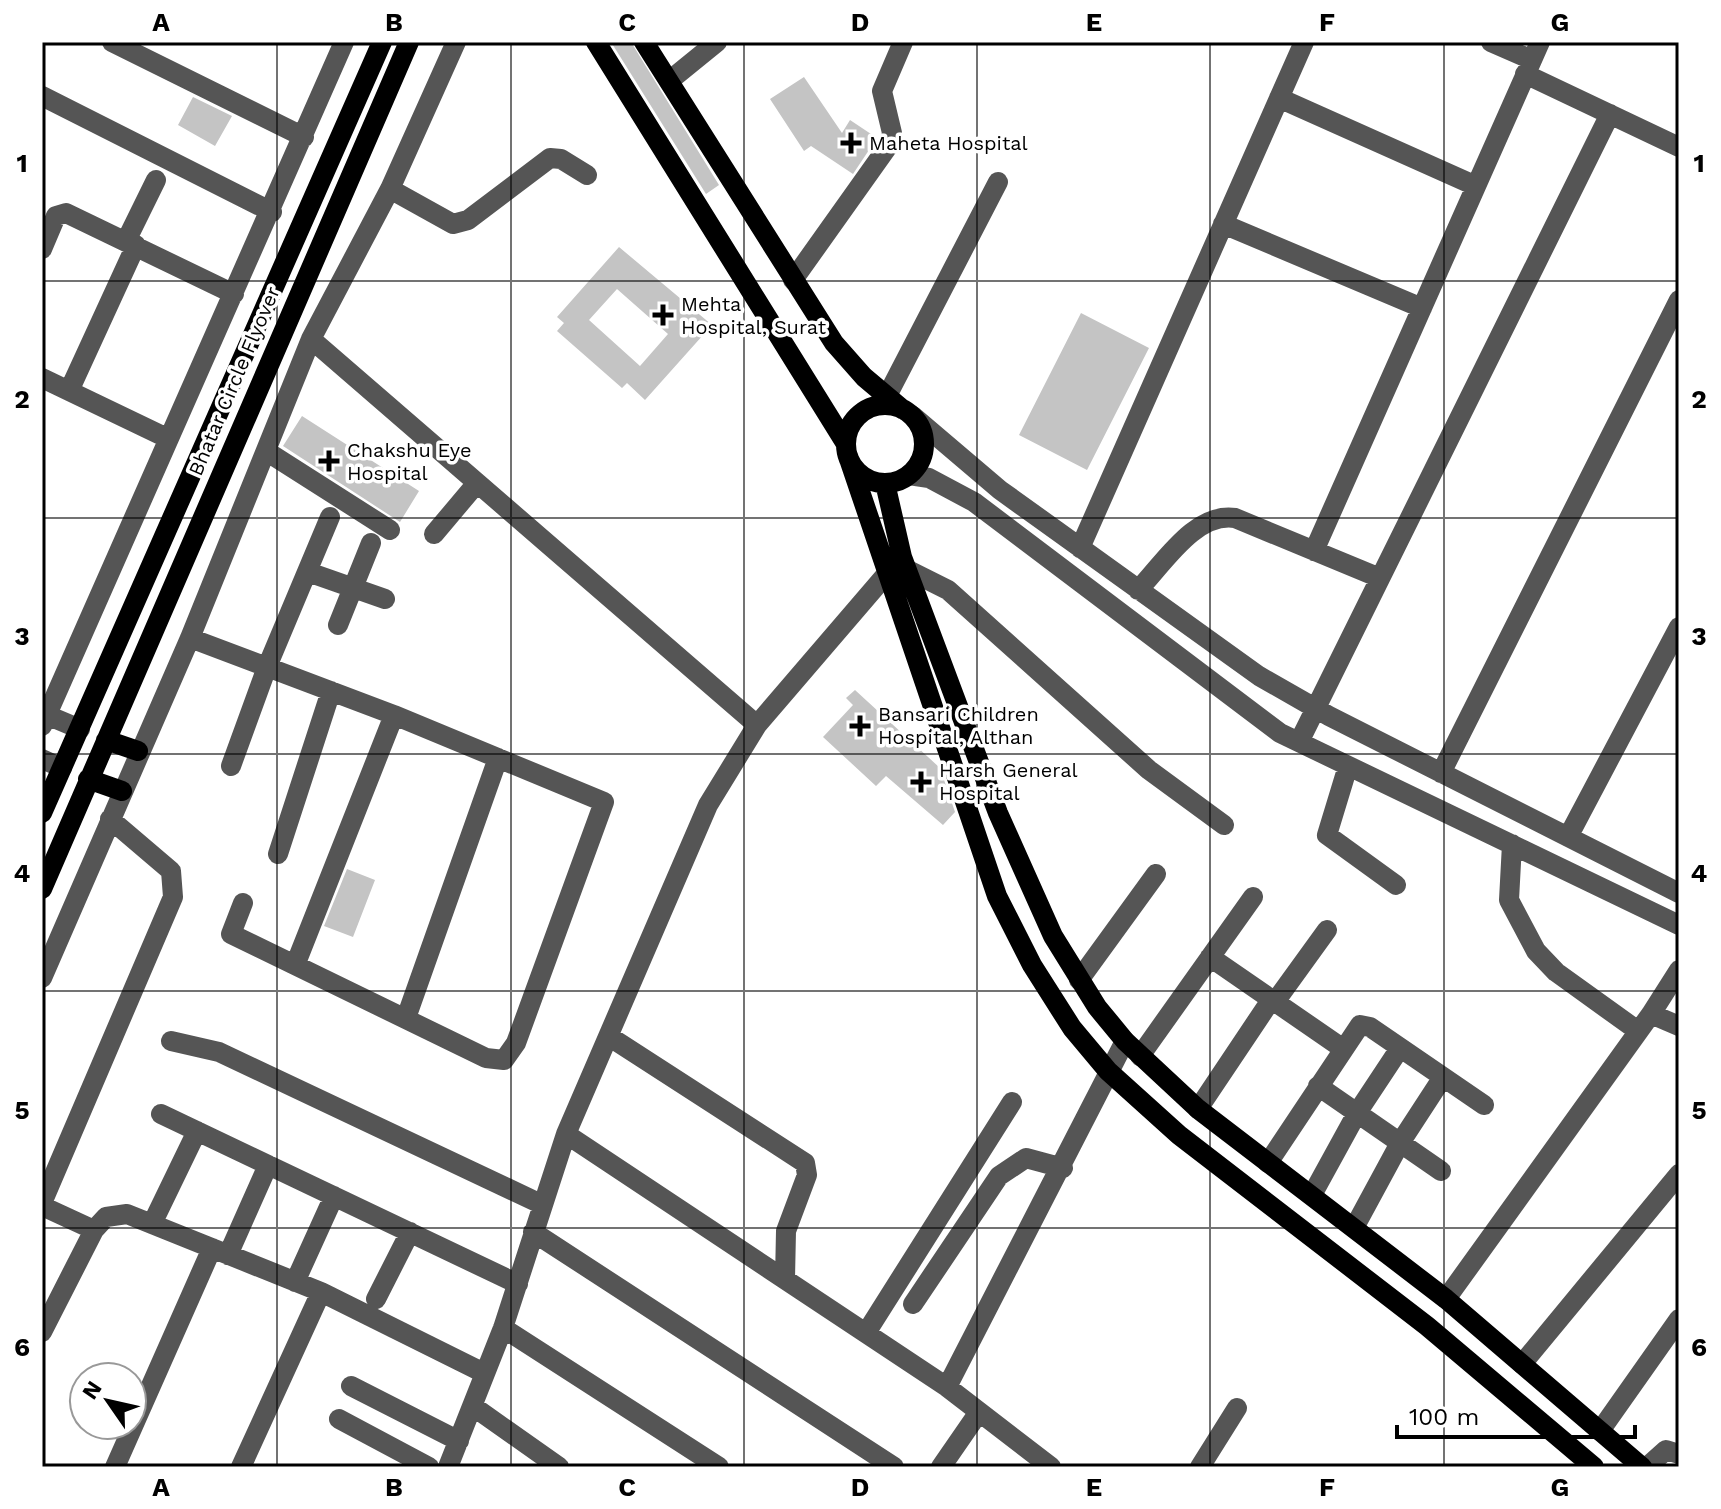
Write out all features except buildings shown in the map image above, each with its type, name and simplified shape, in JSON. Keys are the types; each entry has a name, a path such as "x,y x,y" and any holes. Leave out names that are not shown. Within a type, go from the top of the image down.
{"main road":[{"name":"Bhatar Circle Flyover","path":"42,813 382,42"},
{"name":"Bhatar Circle Flyover","path":"42,889 409,42"},
{"path":"596,42 862,476 885,483 909,475 923,454 924,440 900,407 834,343 644,42"},
{"path":"900,407 876,406 863,411 854,421 847,450 1026,881 1079,980 1125,1041 1198,1109 1446,1299 1636,1465"},
{"path":"885,483 898,567 997,896 1057,1007 1108,1071 1179,1135 1427,1326 1594,1467"},
{"path":"106,740 138,751"},
{"path":"88,779 122,791"}],"street":[{"path":"112,42 304,137"},
{"path":"42,978 138,751 190,638 311,339 390,189 456,42"},
{"path":"669,81 717,42"},
{"path":"793,280 889,145 892,133 882,91 903,42"},
{"path":"1080,548 1304,42"},
{"path":"1491,42 1532,59 1610,114 1679,147"},
{"path":"80,729 44,718 167,438 272,212 340,43"},
{"path":"1314,551 1532,59"},
{"path":"42,96 272,212"},
{"path":"1279,98 1476,186"},
{"path":"1299,742 1610,114"},
{"path":"390,189 453,224 468,220 550,158 561,159 587,175"},
{"path":"69,391 156,180"},
{"path":"998,182 900,407 1000,490 1259,676 1441,773 1679,893"},
{"path":"42,249 56,216 62,212 234,294"},
{"path":"1223,224 1422,308"},
{"path":"1441,773 1679,300"},
{"path":"311,339 757,725"},
{"path":"42,378 167,438"},
{"path":"266,451 390,530"},
{"path":"909,475 929,478 974,502 1280,733 1678,922"},
{"path":"434,534 477,483"},
{"path":"1138,590 1197,528 1220,516 1235,518 1380,578"},
{"path":"231,766 267,667 330,517"},
{"path":"338,625 371,543"},
{"path":"351,1386 456,1458 518,1284 541,1204 566,1134 708,805 757,725 898,567 948,590 1149,770 1224,825"},
{"path":"308,572 385,599"},
{"path":"1568,837 1679,627"},
{"path":"190,638 394,715 604,802 510,1055 504,1060 486,1058 231,934 243,903"},
{"path":"278,854 331,691"},
{"path":"296,963 394,715"},
{"path":"406,1018 498,758"},
{"path":"42,759 62,768"},
{"path":"1348,766 1327,826 1327,835 1396,885"},
{"path":"94,1230 42,1204 173,897 171,871 110,819"},
{"path":"1512,844 1509,900 1536,951 1556,972 1645,1023 1679,1026"},
{"path":"1079,980 1156,874"},
{"path":"1140,1056 1253,897"},
{"path":"1198,1109 1327,930"},
{"path":"1210,957 1342,1048"},
{"path":"1446,1299 1645,1023 1679,970"},
{"path":"1268,1163 1354,1029 1366,1025 1484,1105"},
{"path":"610,1037 805,1163 807,1175 786,1231 785,1279"},
{"path":"171,1041 219,1052 541,1204"},
{"path":"947,1387 1063,1168 1125,1041"},
{"path":"1312,1195 1357,1113 1400,1048"},
{"path":"1354,1228 1400,1143 1443,1077"},
{"path":"1318,1086 1441,1171"},
{"path":"866,1333 1012,1102"},
{"path":"161,1114 518,1284"},
{"path":"152,1224 197,1131"},
{"path":"566,1134 947,1387 1051,1467"},
{"path":"913,1304 999,1176 1026,1158 1063,1168"},
{"path":"115,1467 220,1252 268,1165"},
{"path":"1522,1364 1679,1174"},
{"path":"295,1282 334,1196"},
{"path":"42,1332 94,1230 106,1217 115,1213 127,1214 321,1292 484,1373"},
{"path":"376,1299 410,1232"},
{"path":"533,1232 894,1467"},
{"path":"241,1467 321,1292"},
{"path":"1600,1431 1679,1319"},
{"path":"503,1328 719,1467"},
{"path":"474,1407 559,1467"},
{"path":"1200,1467 1237,1408"},
{"path":"941,1467 979,1412"},
{"path":"339,1419 429,1467"},
{"path":"1636,1465 1666,1450 1679,1454"}],"place":[{"name":"Maheta Hospital","path":"851,143"},
{"name":"Mehta Hospital, Surat","path":"663,315"},
{"name":"Chakshu Eye Hospital","path":"329,461"},
{"name":"Bansari Children Hospital, Althan","path":"860,726"},
{"name":"Harsh General Hospital","path":"921,782"}]}
